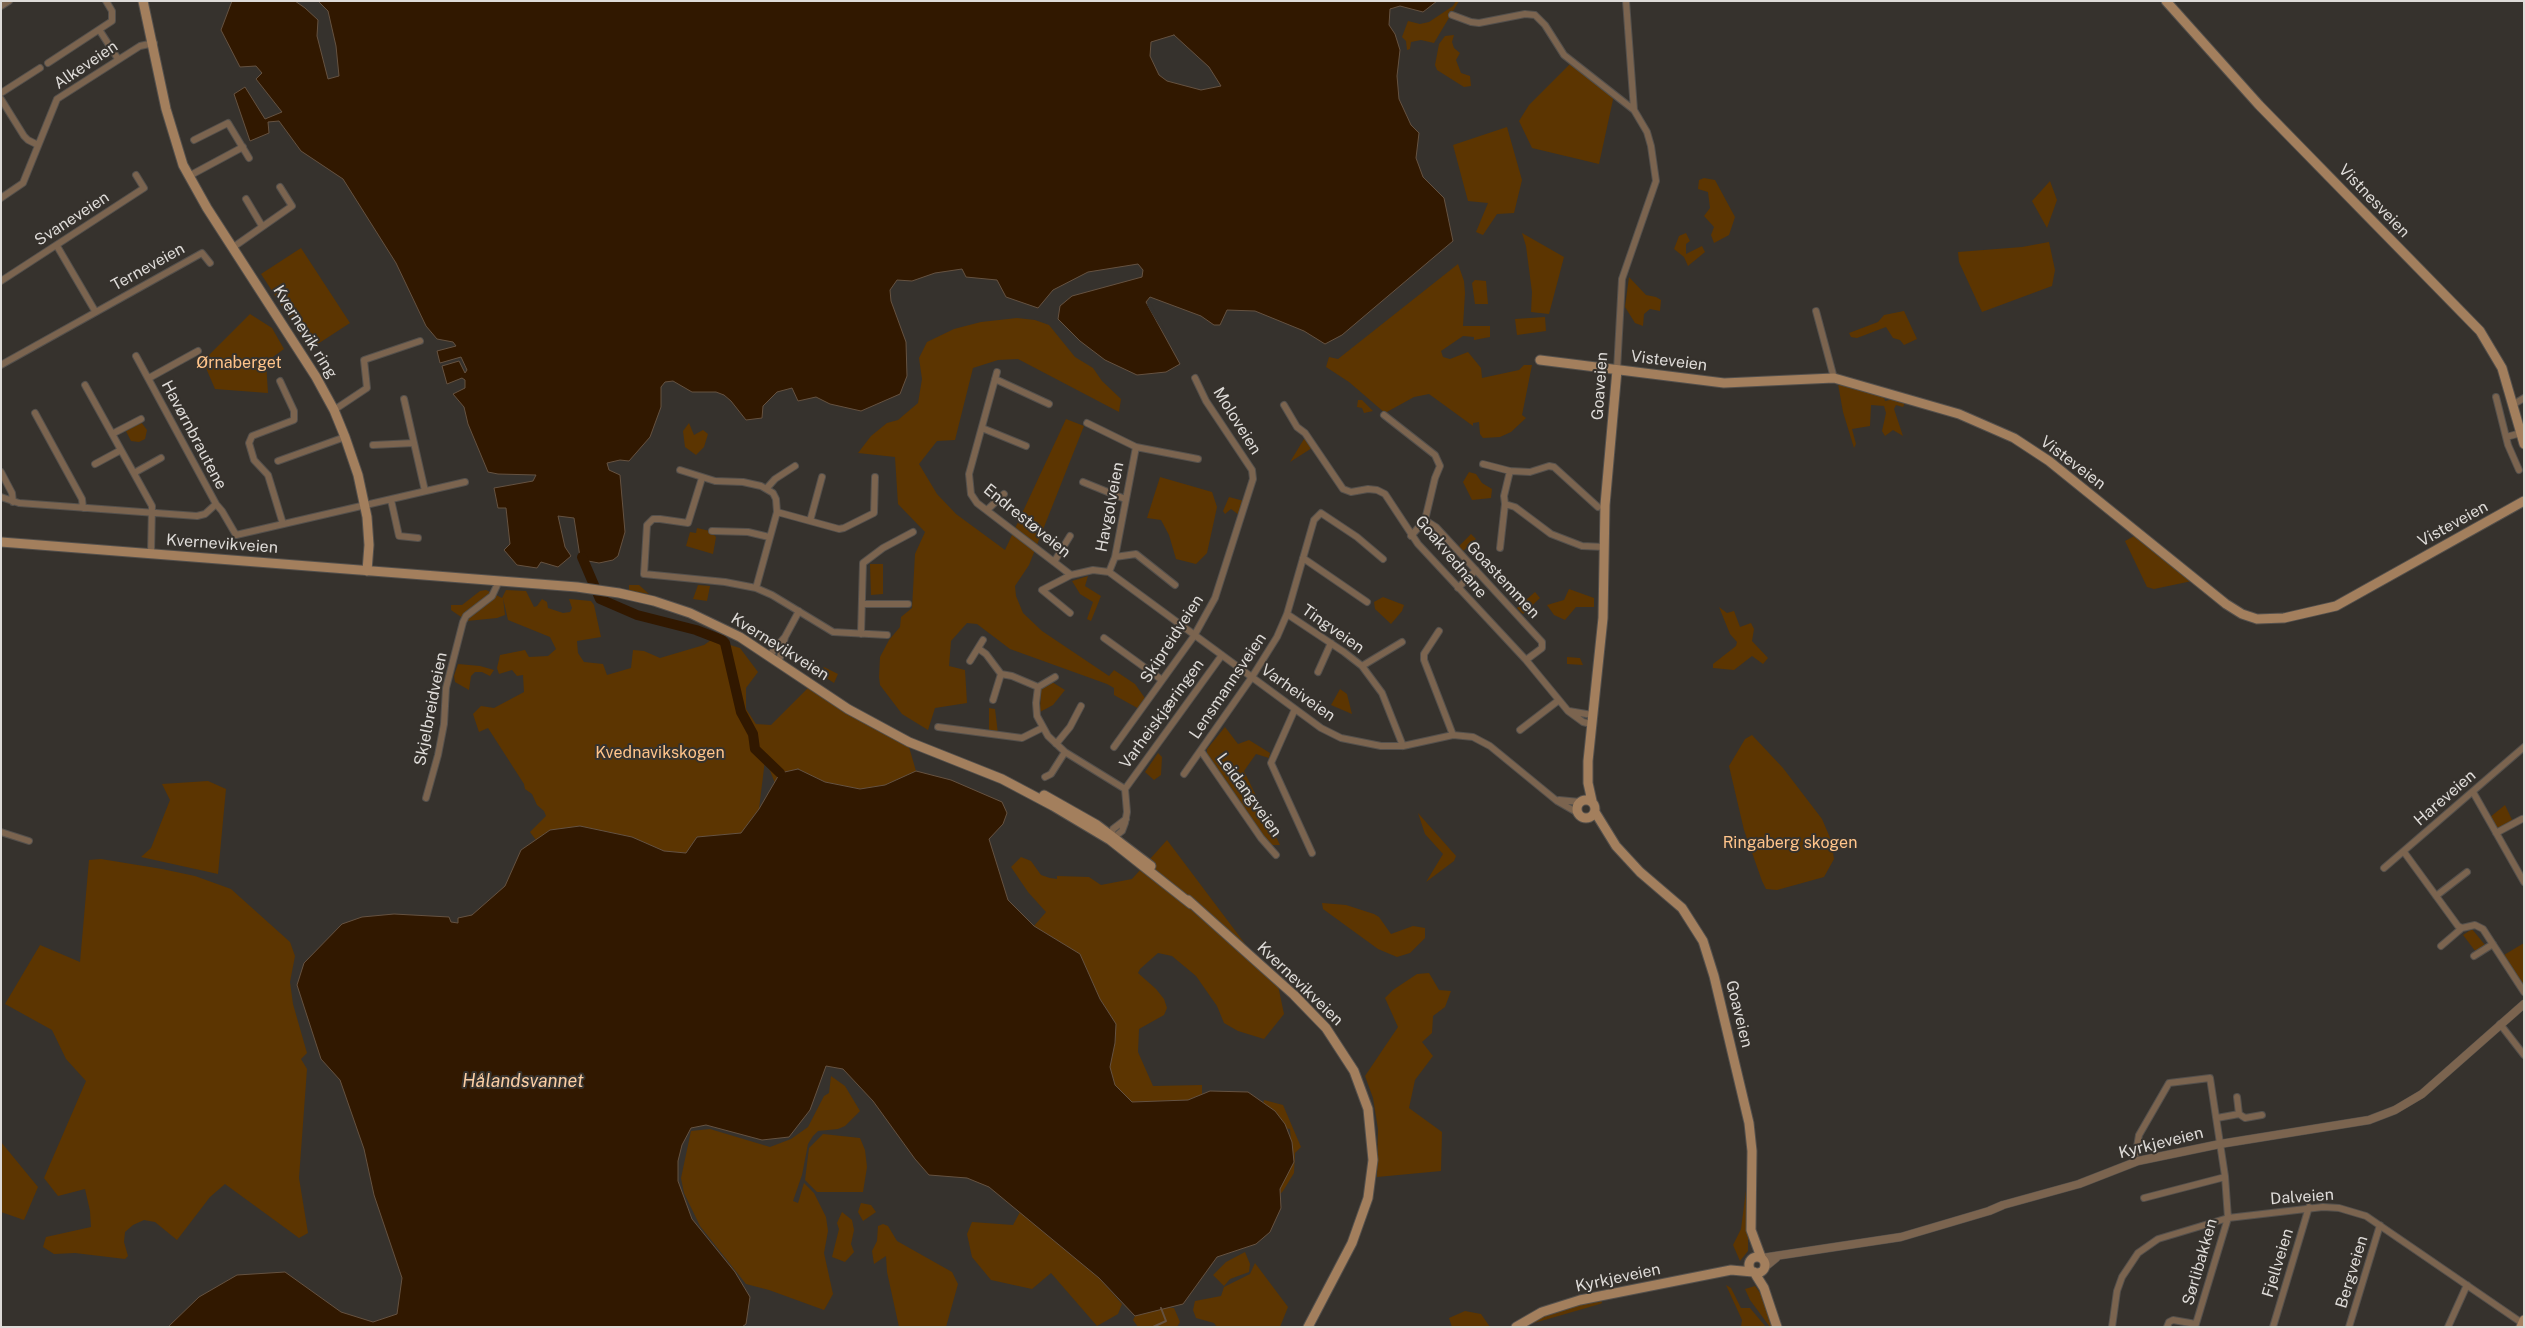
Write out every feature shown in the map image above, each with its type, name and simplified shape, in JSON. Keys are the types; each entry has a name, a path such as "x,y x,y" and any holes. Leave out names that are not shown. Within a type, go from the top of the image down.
{"main road":[{"name":"Kvernevik ring","path":"143,1 154,43 166,109 177,149 189,176 232,248 306,360 334,410 346,437 365,506 369,545 367,571"},
{"name":"Vistnesveien","path":"2166,1 2259,104 2480,331 2502,368 2514,404 2524,444"},
{"name":"Visteveien","path":"1540,360 1552,365 1617,370 1724,383 1834,378 1950,411 2014,438 2055,466 2232,607 2257,619 2284,618 2336,606 2523,503"},
{"name":"Goaveien","path":"1608,834 1581,816 1588,783 1591,719 1603,618 1605,505 1617,370"},
{"name":"Kvernevikveien","path":"1,542 596,589 654,601 723,628 770,655 866,720 927,750 1002,780 1012,781 1055,800 1112,837 1154,868 1191,904 1294,995 1326,1028 1351,1066 1368,1109 1373,1154 1368,1198 1352,1243 1308,1327"},
{"name":"Goaveien","path":"1585,801 1595,812 1608,834 1640,872 1682,908 1696,927 1708,956 1750,1123 1752,1151 1750,1215 1752,1238 1749,1267 1764,1288 1777,1327"},
{"path":"1581,816 1592,816 1595,812"},
{"name":"Goaveien","path":"1752,1238 1763,1263 1764,1288"},
{"path":"1750,1260 1755,1257 1763,1263 1754,1272"},
{"name":"Kyrkjeveien","path":"1516,1327 1542,1312 1574,1302 1731,1270 1750,1260"},
{"name":"Kyrkjeveien","path":"1731,1270 1754,1272"}],"street":[{"path":"1,6 9,1"},
{"path":"48,63 100,31 113,19 106,1"},
{"name":"Goaveien","path":"1617,370 1622,279 1656,181 1647,132 1634,110 1626,1"},
{"path":"1452,15 1470,22 1479,23 1525,14 1535,15 1545,25 1564,55 1634,110"},
{"path":"100,31 118,59"},
{"name":"Alkeveien","path":"1,198 23,183 57,99 140,46 154,43"},
{"path":"1,93 40,68"},
{"path":"1,99 24,136 38,145"},
{"path":"194,140 228,123 250,158"},
{"path":"189,176 243,147"},
{"name":"Svaneveien","path":"1,281 144,188 136,175"},
{"path":"232,248 292,206 280,187"},
{"path":"246,199 262,226"},
{"path":"57,246 95,311"},
{"name":"Terneveien","path":"1,365 202,252 210,263"},
{"path":"1816,310 1834,378"},
{"path":"334,410 367,388 364,360 420,341"},
{"name":"Havørnbrautene","path":"149,378 198,351"},
{"name":"Havørnbrautene","path":"136,356 216,504 235,534 283,524"},
{"name":"Endrestøveien","path":"997,372 968,481 971,494 977,503 1071,574"},
{"name":"Moloveien","path":"1195,378 1206,401 1252,470 1253,479"},
{"path":"995,379 1049,404"},
{"path":"280,381 294,411 294,420 252,436 249,443 254,460 268,475 283,524 465,482"},
{"path":"85,385 151,503 153,513 151,554"},
{"path":"2496,397 2506,437 2519,470"},
{"path":"2514,404 2524,398"},
{"path":"404,399 425,491"},
{"name":"Goakvednane","path":"1284,405 1297,427 1305,433 1343,489 1352,492 1368,489 1377,490 1385,494 1394,504 1411,536 1526,660 1568,711 1583,722 1591,719"},
{"path":"35,412 82,500 83,508"},
{"path":"1384,415 1439,460 1440,470 1435,478 1425,520 1411,536"},
{"path":"112,434 141,419"},
{"path":"1087,423 1136,447 1198,459"},
{"path":"982,428 1026,446"},
{"path":"2506,437 2521,433"},
{"path":"278,461 346,437"},
{"path":"373,445 414,443"},
{"name":"Havgolveien","path":"1109,572 1115,557 1136,447"},
{"path":"95,464 121,450"},
{"path":"134,473 161,458"},
{"path":"1483,464 1510,471 1530,472 1549,466 1554,467 1598,507"},
{"path":"767,488 775,479 795,466"},
{"path":"680,470 702,478 743,482 767,488 776,499 777,512 756,588"},
{"path":"1500,548 1505,504 1504,496 1510,471"},
{"path":"1,472 12,493 13,502"},
{"path":"810,521 822,477"},
{"path":"777,512 839,529 854,524 874,513 875,477"},
{"path":"702,478 688,523 660,519 654,520 646,526 644,574 725,582 756,588 833,632 887,635"},
{"name":"Skipreidveien","path":"1114,747 1194,636 1215,598 1253,479"},
{"path":"1084,482 1125,499"},
{"path":"987,510 1004,494"},
{"name":"Havørnbrautene","path":"1,497 13,502 201,516 216,504"},
{"path":"391,500 398,536 418,538"},
{"path":"1505,504 1515,507 1551,534 1582,546 1604,547"},
{"name":"Lensmannsveien","path":"1184,774 1252,678 1277,637 1287,614 1314,520 1321,513 1357,537 1382,559"},
{"name":"Goastemmen","path":"1425,520 1436,528 1542,642 1542,648 1526,660"},
{"path":"712,531 719,533 748,532 769,537"},
{"path":"861,634 863,563 883,548 913,532"},
{"path":"1054,562 1070,536"},
{"path":"1115,557 1136,554 1175,585"},
{"path":"1304,558 1367,602"},
{"path":"1070,613 1042,590 1071,574 1093,570 1109,572"},
{"path":"1458,588 1476,570"},
{"name":"Varheiveien","path":"1109,572 1318,726 1341,738 1360,744 1403,746 1453,735 1466,735 1482,741 1553,798 1581,816"},
{"name":"Skjelbreidveien","path":"426,798 444,724 446,688 463,622 466,616 492,596 499,581"},
{"path":"862,604 908,604"},
{"path":"770,655 785,637 799,611"},
{"name":"Tingveien","path":"1287,614 1362,666 1382,693 1403,746"},
{"path":"1439,631 1424,654 1424,660 1453,735"},
{"path":"779,661 785,637"},
{"path":"1104,638 1162,680"},
{"path":"970,661 983,640"},
{"path":"1362,666 1402,642"},
{"path":"1318,672 1331,643"},
{"path":"979,649 986,654 1001,674 1012,676 1038,687"},
{"name":"Varheiskjæringen","path":"1125,789 1222,655"},
{"path":"993,700 1001,674"},
{"path":"1038,687 1055,677"},
{"path":"1038,687 1036,703 1042,728 1065,752 1125,789 1126,819 1124,827 1112,837"},
{"path":"1520,730 1559,700"},
{"path":"1056,744 1070,727 1081,706"},
{"path":"1295,709 1271,763 1312,853"},
{"path":"938,727 1022,738 1042,728"},
{"name":"Hareveien","path":"2384,868 2524,747"},
{"name":"Leidangveien","path":"1201,751 1261,838 1276,855"},
{"path":"1045,777 1051,774 1065,752"},
{"path":"2473,792 2523,878"},
{"path":"1553,798 1585,801"},
{"path":"2496,833 2522,819"},
{"path":"1,832 29,841"},
{"path":"2404,852 2462,928"},
{"path":"2436,896 2467,872"},
{"path":"2441,946 2462,928 2479,925 2524,992"},
{"path":"2474,956 2492,944"},
{"name":"Kyrkjeveien","path":"1763,1263 1776,1258 1901,1237 1989,1211 2003,1205 2079,1184 2138,1161 2220,1144 2339,1126 2382,1115 2422,1094 2524,1004"},
{"path":"2500,1024 2524,1055"},
{"name":"Sørlibakken","path":"2136,1154 2139,1135 2169,1084 2210,1078 2225,1177 2228,1218 2195,1326 2173,1320 2169,1322 2167,1327"},
{"path":"2237,1097 2239,1114"},
{"path":"2217,1118 2239,1114 2245,1118 2262,1115"},
{"path":"2144,1198 2225,1177"},
{"name":"Dalveien","path":"2112,1327 2117,1291 2122,1277 2138,1252 2158,1239 2228,1218 2309,1207 2351,1210 2380,1225 2522,1323"},
{"name":"Fjellveien","path":"2273,1327 2309,1207"},
{"name":"Bergveien","path":"2350,1327 2380,1225"},
{"path":"2448,1327 2467,1285"}],"green space":[{"path":"1456,1 1459,1 1434,43 1421,40 1411,42 1410,49 1407,50 1406,41 1402,37 1408,21 1420,24 1429,22 1453,6"},
{"path":"1454,35 1452,42 1454,48 1460,53 1456,60 1461,73 1470,76 1471,86 1464,87 1437,70 1435,65 1439,44 1445,36"},
{"path":"1572,62 1614,95 1599,164 1532,148 1519,121 1529,105"},
{"path":"1507,127 1522,180 1514,213 1497,214 1483,235 1476,232 1488,203 1468,201 1453,145"},
{"path":"1704,178 1715,180 1735,217 1729,235 1714,243 1711,235 1714,227 1704,216 1710,208 1708,192 1698,189 1699,180"},
{"path":"2050,181 2057,200 2047,228 2032,201"},
{"path":"1522,233 1564,257 1549,314 1531,312 1532,292 1526,246"},
{"path":"1686,233 1690,241 1686,244 1686,254 1702,246 1705,252 1688,266 1684,257 1674,249 1679,236"},
{"path":"2049,242 2055,270 2052,286 1982,312 1959,262 1958,252 2022,247"},
{"path":"301,248 350,323 310,349 261,274"},
{"path":"1458,264 1464,281 1465,293 1463,326 1490,326 1490,337 1474,340 1474,337 1463,336 1441,351 1443,357 1450,359 1468,352 1481,368 1482,378 1519,370 1524,365 1532,365 1522,415 1526,418 1511,432 1500,437 1483,438 1480,434 1479,422 1473,423 1473,426 1429,394 1414,397 1385,413 1349,382 1326,367 1329,357 1338,359"},
{"path":"1629,277 1646,295 1661,300 1660,311 1650,309 1644,314 1643,326 1635,323 1625,307"},
{"path":"1475,280 1486,281 1488,304 1475,304 1472,283"},
{"path":"1904,311 1917,339 1904,345 1900,340 1893,338 1886,327 1857,338 1851,337 1849,333 1878,322 1884,315"},
{"name":"Ørnaberget","path":"250,314 272,328 284,349 266,362 268,393 215,389 203,361"},
{"path":"1545,317 1546,331 1517,335 1515,319"},
{"path":"1017,318 1035,320 1049,325 1075,357 1093,368 1102,381 1121,399 1119,412 1018,359 998,360 973,368 955,440 937,441 919,464 937,494 956,514 1005,550 1066,419 1084,426 1029,565 1015,586 1016,596 1023,613 1042,631 1109,676 1114,670 1135,684 1147,701 1141,710 1114,695 1114,688 1107,684 1010,649 977,624 967,623 951,641 949,666 965,670 967,703 935,708 928,730 902,714 880,685 879,677 880,657 889,640 900,627 901,617 912,608 915,554 925,532 898,504 895,457 858,453 871,436 887,423 898,420 918,403 922,379 919,358 927,342 954,329 981,322"},
{"path":"1838,384 1884,396 1885,401 1895,399 1905,403 1903,407 1896,405 1894,409 1903,436 1893,430 1885,436 1882,431 1886,413 1884,406 1871,405 1870,426 1852,429 1856,444 1854,448 1843,412"},
{"path":"1358,400 1362,400 1373,411 1364,413 1362,408 1357,407"},
{"path":"141,422 147,430 145,439 139,442 131,441 126,431"},
{"path":"689,423 694,435 703,430 708,434 704,447 696,455 685,447 683,431"},
{"path":"1304,439 1307,439 1312,448 1290,462"},
{"path":"1469,472 1476,474 1482,483 1492,489 1491,498 1472,500 1463,482"},
{"path":"1160,477 1212,492 1217,507 1207,553 1196,564 1176,559 1169,535 1161,520 1147,518"},
{"path":"1229,497 1244,501 1239,515 1231,509 1225,514 1223,511"},
{"path":"697,528 710,531 716,537 713,554 686,546 690,532 696,533"},
{"path":"1471,534 1476,539 1463,551 1459,546"},
{"path":"2136,535 2192,581 2154,589 2147,587 2125,541"},
{"path":"870,564 883,564 883,594 871,595"},
{"path":"1088,576 1085,586 1101,596 1091,621 1087,619 1093,602 1080,594 1072,581"},
{"path":"629,585 639,585 649,594 629,591"},
{"path":"698,585 710,586 707,601 693,599"},
{"path":"1569,589 1594,598 1594,607 1576,607 1565,620 1554,615 1547,605 1564,600"},
{"name":"Kvednavikskogen","path":"486,590 502,598 506,590 526,591 534,607 542,599 547,602 548,608 563,613 570,612 572,608 569,599 591,601 594,605 601,637 577,641 578,653 584,662 603,664 607,675 631,668 633,650 644,651 660,658 704,645 711,640 725,647 739,705 756,752 765,760 759,809 741,833 697,837 686,853 664,851 632,837 580,826 550,830 536,840 530,832 546,816 544,811 537,805 532,794 525,789 524,784 488,728 479,732 473,714 481,706 494,708 524,692 523,675 517,676 512,670 499,674 497,668 500,655 525,650 529,657 548,656 556,649 550,637 508,620 503,598 505,615 497,618 467,621 451,610 451,605 462,605 480,591"},
{"path":"1535,592 1540,598 1523,614 1517,608"},
{"path":"1383,597 1404,605 1402,611 1391,624 1375,609 1374,602"},
{"path":"1719,607 1727,613 1734,611 1740,627 1751,623 1754,629 1752,641 1768,658 1763,664 1752,656 1734,670 1713,668 1713,664 1736,646 1737,642 1730,634"},
{"path":"727,644 740,648 758,672 746,688 746,709 756,724 771,725 810,686 909,747 916,771 885,785 860,789 825,782 798,769 780,773 775,783 764,756 756,746 757,737 743,711"},
{"path":"1567,657 1580,658 1583,665 1567,664"},
{"path":"458,664 480,666 494,670 490,676 482,672 475,672 471,676 469,690 455,682 454,676"},
{"path":"824,667 838,674 834,683 819,673"},
{"path":"1052,682 1065,690 1053,705 1040,712 1041,687"},
{"path":"1340,689 1347,694 1352,714 1331,705"},
{"path":"989,708 995,709 998,734 989,732"},
{"path":"1225,727 1238,744 1249,740 1270,753 1269,758 1256,754 1244,771 1280,845 1269,845 1207,754 1207,749"},
{"name":"Ringaberg skogen","path":"1752,735 1783,768 1822,819 1831,840 1834,859 1824,877 1777,890 1766,889 1744,830 1729,766 1745,739"},
{"path":"1158,753 1162,757 1161,775 1154,780 1145,772"},
{"path":"208,781 226,789 218,874 141,857 151,848 170,800 162,784"},
{"path":"2505,805 2514,824 2498,831 2489,818"},
{"path":"1418,813 1456,856 1454,861 1426,882 1443,854 1425,834"},
{"path":"1167,840 1255,957 1276,976 1284,1014 1264,1039 1238,1031 1224,1023 1217,1006 1196,976 1172,956 1158,953 1138,973 1156,989 1164,999 1167,1008 1164,1015 1139,1029 1138,1052 1153,1086 1202,1085 1202,1094 1188,1100 1132,1102 1115,1085 1110,1067 1115,1043 1116,1024 1100,999 1079,954 1034,926 1046,912 1028,892 1011,867 1021,857 1031,861 1041,875 1057,879 1057,876 1089,877 1101,885 1132,879"},
{"path":"101,859 195,876 231,889 290,942 295,956 290,982 293,1004 307,1053 301,1059 307,1069 299,1178 308,1233 299,1238 225,1184 210,1197 177,1240 155,1222 144,1220 133,1225 125,1232 124,1242 128,1256 125,1259 75,1253 54,1254 43,1247 46,1237 91,1227 90,1211 85,1189 58,1196 44,1178 86,1081 66,1059 52,1030 5,1004 40,945 80,962 89,860"},
{"path":"1322,903 1346,905 1374,914 1379,917 1391,934 1413,926 1425,928 1425,938 1410,953 1397,957 1378,949 1323,909"},
{"path":"2472,929 2485,945 2476,952 2463,935"},
{"path":"2524,943 2524,987 2504,955"},
{"path":"1429,973 1439,990 1451,991 1445,1007 1433,1016 1432,1033 1422,1042 1433,1056 1415,1080 1409,1108 1442,1132 1441,1171 1377,1177 1378,1129 1373,1098 1365,1076 1398,1027 1385,998 1393,990 1417,974"},
{"path":"831,1076 845,1086 860,1111 845,1126 838,1129 818,1131 813,1136 808,1144 802,1175 793,1201 798,1203 804,1183 814,1193 826,1217 828,1231 824,1253 833,1294 824,1310 769,1290 746,1284 700,1226 684,1193 681,1178 691,1131 710,1129 770,1147 791,1139 808,1127 824,1096 829,1093"},
{"path":"1264,1100 1283,1105 1301,1147 1295,1153 1294,1173 1283,1191 1274,1201 1291,1141 1290,1129 1280,1127 1262,1110"},
{"path":"823,1134 860,1138 865,1150 867,1167 863,1192 817,1192 805,1180 809,1148"},
{"path":"1,1142 38,1187 24,1220 1,1212"},
{"path":"1748,1175 1748,1251 1740,1261 1733,1245 1741,1229"},
{"path":"861,1203 871,1205 876,1212 863,1221 858,1212"},
{"path":"842,1212 852,1220 854,1230 851,1244 854,1252 845,1262 832,1257 839,1229 837,1223"},
{"path":"1020,1212 1099,1278 1122,1304 1118,1314 1097,1326 1051,1273 1032,1289 991,1280 972,1257 967,1234 972,1222 1013,1225"},
{"path":"883,1224 888,1226 897,1241 952,1272 958,1284 946,1327 899,1327 887,1272 886,1256 874,1264 872,1251 877,1241 878,1226"},
{"path":"1245,1252 1250,1264 1249,1272 1230,1279 1224,1286 1213,1275 1226,1262"},
{"path":"1255,1263 1288,1307 1280,1327 1217,1327 1214,1323 1196,1318 1193,1310 1195,1301 1221,1296 1224,1287 1250,1274"},
{"path":"1726,1285 1731,1288 1741,1308 1750,1308 1766,1327 1741,1327 1742,1320"},
{"path":"1755,1286 1761,1294 1774,1327 1770,1327 1750,1300 1745,1289"},
{"path":"1601,1299 1602,1303 1600,1304 1520,1327 1550,1312"},
{"path":"1161,1308 1174,1308 1180,1322 1177,1327 1138,1327 1133,1320 1135,1316"},
{"path":"1465,1311 1481,1314 1490,1327 1452,1327 1449,1318"}],"water":[{"path":"232,1 295,1 318,20 317,36 328,79 339,76 336,46 328,11 318,1 1437,1 1423,12 1400,6 1390,9 1389,25 1395,34 1400,50 1397,76 1399,99 1411,125 1419,133 1416,158 1423,177 1444,198 1453,241 1342,335 1325,344 1304,331 1255,311 1227,310 1220,325 1214,325 1201,316 1150,297 1146,302 1180,364 1166,372 1137,375 1105,360 1080,341 1058,319 1060,306 1072,296 1142,277 1143,270 1138,264 1088,272 1053,290 1038,308 1006,297 997,280 966,277 962,269 935,273 912,281 897,280 890,290 891,301 906,342 907,376 900,394 861,411 830,404 816,397 798,401 792,388 777,392 763,406 762,418 746,420 724,395 716,392 692,392 673,381 665,382 661,387 661,407 650,437 629,461 620,460 607,463 609,470 620,475 625,532 618,556 613,560 599,563 588,561 585,555 580,557 574,518 558,516 565,547 571,556 558,567 541,562 537,568 517,565 504,550 510,544 506,508 498,508 494,488 533,481 536,475 488,472 468,424 464,407 453,394 465,388 465,380 462,378 447,384 442,366 459,361 465,373 467,370 461,357 440,363 437,351 456,346 453,342 437,339 426,326 396,263 343,179 301,151 279,121 268,122 269,133 250,141 234,94 245,87 265,119 282,112 256,79 262,73 256,66 240,67 221,30","holes":["1174,35 1209,67 1221,86 1201,90 1167,81 1159,75 1150,56 1151,42"]},
{"name":"Hålandsvannet","path":"798,769 825,782 860,789 885,785 916,771 951,780 1002,802 1007,813 1003,824 989,839 1008,900 1034,926 1080,954 1100,999 1116,1024 1115,1043 1110,1067 1115,1085 1132,1102 1188,1100 1210,1091 1248,1092 1275,1111 1285,1124 1292,1142 1294,1162 1280,1189 1281,1208 1270,1232 1256,1244 1217,1257 1183,1304 1135,1316 1099,1278 989,1187 967,1178 929,1175 915,1159 873,1101 843,1069 826,1066 810,1110 789,1137 762,1140 706,1125 691,1128 682,1145 678,1161 678,1181 692,1219 735,1272 750,1297 746,1324 742,1327 168,1327 199,1297 237,1275 285,1272 341,1312 373,1322 397,1314 402,1278 374,1195 364,1149 340,1080 321,1059 297,985 304,963 342,924 362,917 394,914 449,917 451,922 458,923 458,918 472,915 505,886 521,850 550,830 580,826 632,837 664,851 686,853 697,837 741,833 759,809 780,773"}],"pier":[{"path":"1149,300 1166,332 1165,335 1147,305"}],"waterway":[{"path":"582,557 600,599 637,615 696,630 722,640 725,643 741,712 753,734 755,749 780,773"},
{"path":"1153,1327 1166,1321 1161,1308"}]}
